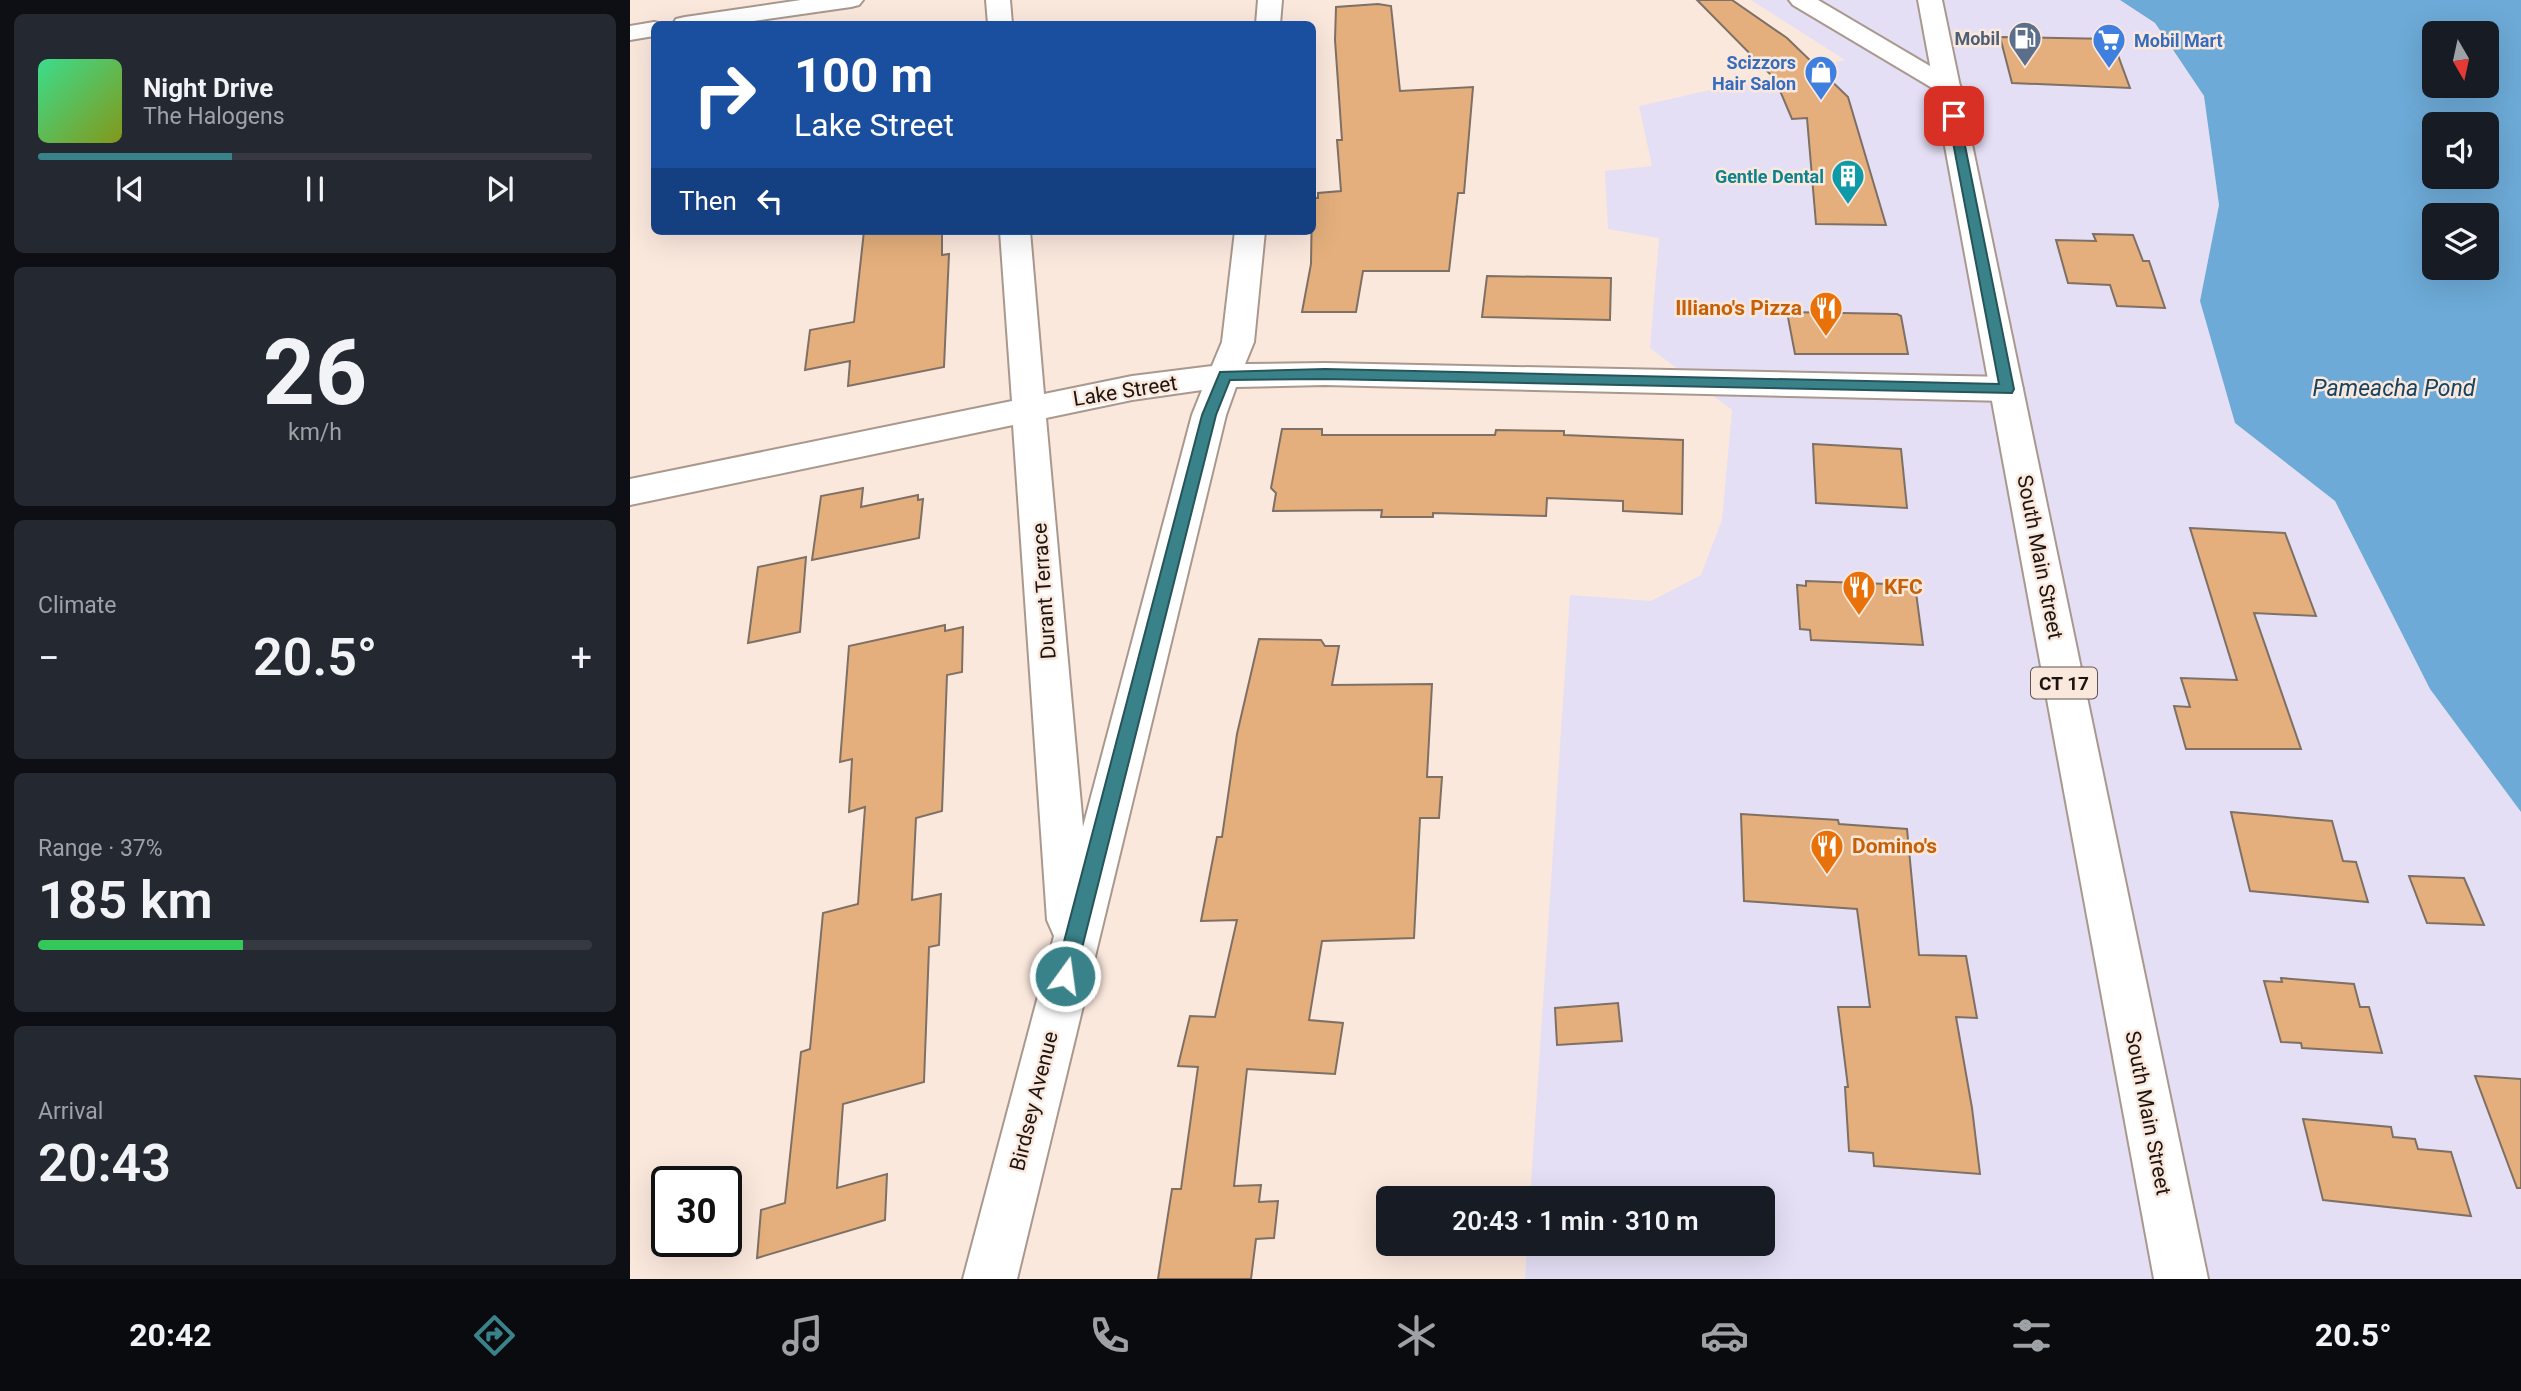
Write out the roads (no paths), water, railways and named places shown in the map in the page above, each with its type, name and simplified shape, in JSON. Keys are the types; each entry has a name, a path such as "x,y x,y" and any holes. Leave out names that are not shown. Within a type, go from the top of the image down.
{"street":[{"path":"706,21 851,0"},
{"path":"998,0 1000,21"},
{"path":"1268,21 1270,0"},
{"path":"1801,0 1948,87"},
{"name":"South Main Street","path":"1930,0 2180,1279"},
{"path":"630,33 651,30"},
{"name":"Durant Terrace","path":"1016,235 1071,950"},
{"name":"Birdsey Avenue","path":"990,1279 1071,950 1209,415 1238,342 1250,235"},
{"name":"Lake Street","path":"630,492 1029,407 1132,388 1225,376 1338,374 2007,389"}],"water":[{"name":"Pameacha Pond","path":"2120,0 2521,0 2521,812 2430,689 2335,501 2235,423 2200,301 2219,205 2204,96 2155,23"}],"place":[{"name":"Mobil","path":"2025,68"},
{"name":"Mobil Mart","path":"2109,70"},
{"name":"Scizzors Hair Salon","path":"1821,102"},
{"name":"Gentle Dental","path":"1848,206"},
{"name":"Illiano's Pizza","path":"1826,338"},
{"name":"KFC","path":"1859,617"},
{"name":"Domino's","path":"1827,876"}]}
